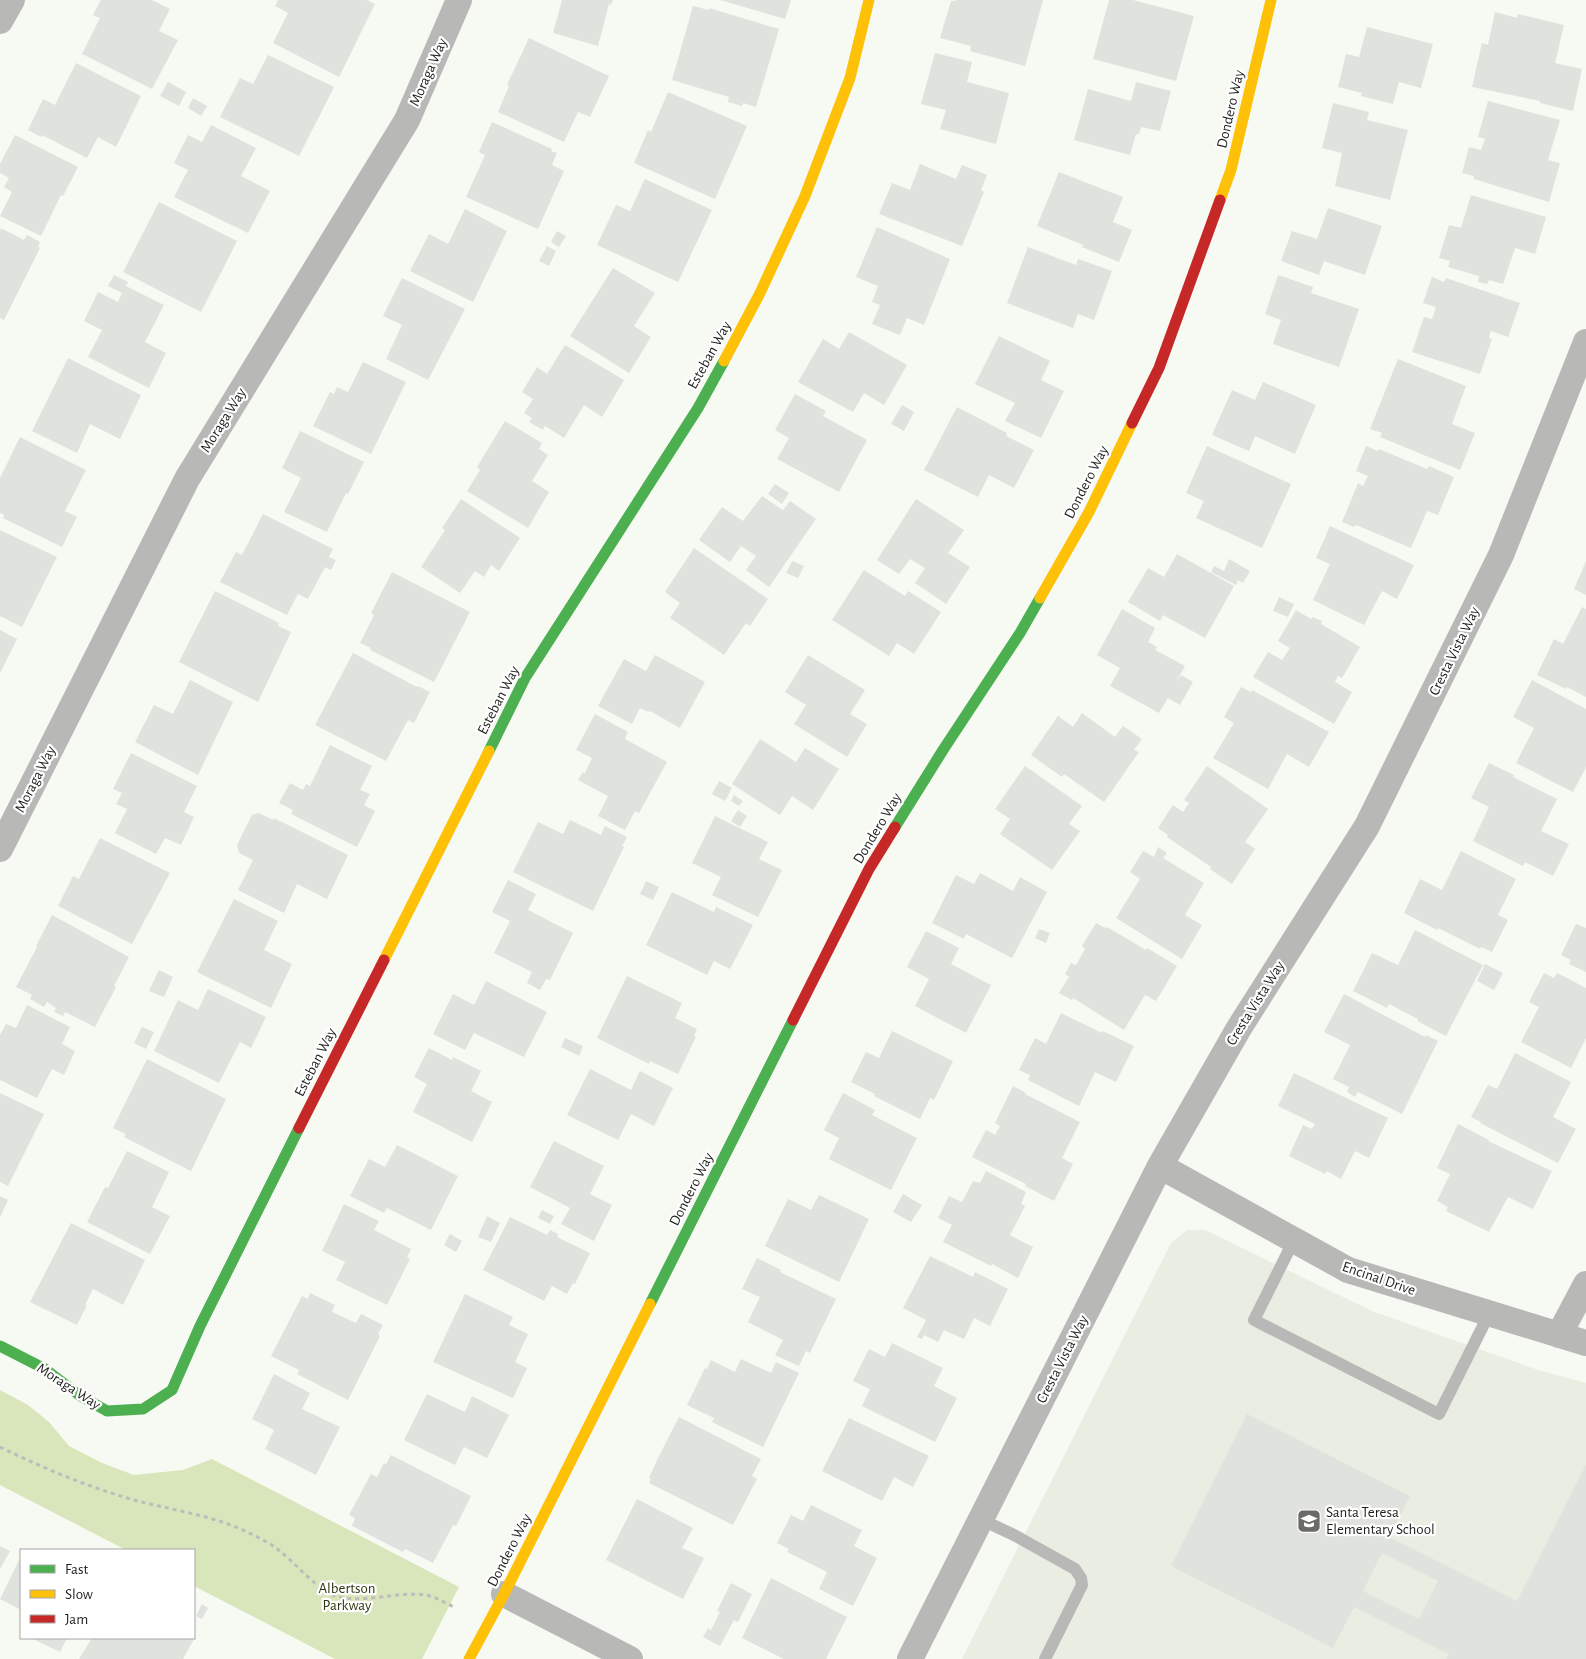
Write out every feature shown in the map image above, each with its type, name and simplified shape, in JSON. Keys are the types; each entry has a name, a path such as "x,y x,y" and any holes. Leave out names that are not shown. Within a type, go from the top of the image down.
{"street":[{"path":"0,21 12,0"},
{"name":"Moraga Way","path":"0,849 187,479 407,120 459,0"},
{"name":"Esteban Way","path":"143,1409 172,1390 200,1326 525,678 698,408 760,293 806,196 840,105 850,78 869,0"},
{"name":"Dondero Way","path":"469,1659 504,1594 869,868 1030,615 1089,512 1159,368 1230,170 1271,0"},
{"name":"Cresta Vista Way","path":"910,1659 1160,1166 1239,1028 1367,826 1501,555 1586,342"},
{"name":"Encinal Drive","path":"1160,1166 1348,1270 1586,1344"},
{"path":"1559,1335 1586,1284"},
{"name":"Moraga Way","path":"0,1346 45,1369 79,1395 108,1411 143,1409"},
{"path":"504,1594 630,1659"}],"lane":[{"path":"1294,1240 1254,1320 1439,1414 1489,1314"},
{"path":"980,1519 1075,1569 1081,1578 1082,1585 1045,1659"}],"path":[{"path":"0,1447 72,1479 105,1491 220,1522 246,1531 279,1550 334,1596 351,1598 405,1594 427,1595 454,1607"}],"shaded area":[{"name":"Santa Teresa Elementary School","path":"1187,1230 1205,1230 1372,1311 1538,1370 1586,1383 1586,1659 962,1659 1171,1243"}],"green space":[{"name":"Albertson Parkway","path":"0,1390 28,1405 49,1422 69,1446 102,1463 134,1475 183,1470 212,1459 459,1587 422,1659 335,1659 195,1587 195,1549 124,1549 0,1485"}],"building":[{"path":"101,0 152,0 170,9 159,31 178,40 152,89 82,54 100,18 93,15"},
{"path":"278,0 367,0 375,4 339,77 273,43 288,13 275,6"},
{"path":"562,0 613,0 611,5 609,4 598,46 553,33"},
{"path":"720,0 791,0 785,19"},
{"path":"1043,0 1025,66 970,51 971,46 940,38 951,1"},
{"path":"1109,0 1133,0 1194,16 1176,81 1093,59"},
{"path":"693,6 709,10 709,8 779,29 756,107 743,103 742,106 728,102 729,97 672,80"},
{"path":"1495,12 1517,18 1518,14 1564,25 1555,63 1582,69 1573,111 1540,103 1540,101 1472,87 1482,43 1488,45"},
{"path":"1367,27 1433,44 1421,88 1399,82 1393,104 1361,96 1362,93 1338,87 1346,54 1359,57"},
{"path":"529,38 609,76 590,117 578,112 564,142 498,112 509,86 507,85"},
{"path":"935,53 972,62 967,82 1009,93 996,144 940,129 946,110 921,104"},
{"path":"268,55 334,87 299,156 220,117 240,78 253,84"},
{"path":"76,63 141,96 116,147 98,137 87,158 28,130 43,99 55,105"},
{"path":"168,82 186,92 179,106 160,96"},
{"path":"1136,82 1171,91 1160,131 1141,127 1139,134 1136,134 1130,155 1074,140 1088,89 1131,101"},
{"path":"668,92 747,126 715,199 634,163 648,130 651,132"},
{"path":"193,98 207,106 201,116 188,108"},
{"path":"1488,101 1560,120 1548,160 1560,163 1549,202 1474,179 1474,176 1462,173 1469,147 1481,150 1485,139 1478,137"},
{"path":"1333,103 1369,112 1367,120 1408,130 1390,200 1335,186 1342,153 1322,148"},
{"path":"492,122 557,153 552,165 564,171 538,229 466,197 485,155 479,152"},
{"path":"211,125 256,148 241,176 270,191 248,233 174,197 188,170 174,163 188,135 202,142"},
{"path":"15,135 78,167 63,196 61,195 41,236 0,216 12,192 4,187 9,178 0,173 0,164"},
{"path":"920,164 956,179 962,165 987,175 981,190 984,192 962,246 879,214 892,183 910,190"},
{"path":"1059,172 1123,197 1113,222 1132,230 1119,262 1037,226"},
{"path":"645,179 712,210 678,282 597,245 616,205 630,211"},
{"path":"1471,195 1546,217 1535,254 1515,248 1503,284 1489,280 1487,284 1478,282 1479,276 1448,267 1450,261 1439,258 1449,225 1461,228"},
{"path":"159,202 237,241 201,312 123,272"},
{"path":"1328,208 1382,226 1365,275 1324,261 1319,275 1281,261 1292,231 1317,239"},
{"path":"465,209 507,231 473,302 410,271 429,234 448,244"},
{"path":"877,227 950,259 924,325 907,318 900,335 872,324 880,305 872,302 878,286 856,277"},
{"path":"1,228 24,240 27,235 40,242 38,247 40,248 4,320 0,318"},
{"path":"557,231 566,236 559,247 551,242"},
{"path":"547,246 556,251 549,266 539,261"},
{"path":"1028,247 1076,265 1078,259 1112,271 1094,320 1078,314 1073,328 1007,303"},
{"path":"613,268 655,293 634,326 651,337 629,373 570,336"},
{"path":"114,275 128,282 126,286 164,305 145,342 166,353 149,388 88,357 102,330 84,321 98,292 118,302 122,293 108,286"},
{"path":"1278,275 1313,287 1311,293 1359,309 1339,367 1273,344 1281,320 1265,314"},
{"path":"1432,277 1444,282 1446,278 1520,303 1508,337 1491,331 1489,338 1492,339 1480,374 1412,352 1424,317 1432,319 1436,307 1423,303"},
{"path":"402,278 465,309 428,380 386,359 402,325 383,316"},
{"path":"849,332 907,365 884,405 864,393 853,412 798,382 823,339 839,349"},
{"path":"999,336 1050,361 1041,380 1064,391 1041,438 1005,421 1015,403 975,384"},
{"path":"565,345 624,380 602,417 584,405 564,438 545,426 543,430 529,422 532,418 524,413 533,399 522,392 537,367 547,374"},
{"path":"68,358 141,395 120,439 90,424 77,453 32,431"},
{"path":"1398,359 1466,386 1452,424 1475,433 1460,470 1380,437 1382,433 1370,429"},
{"path":"363,362 406,382 371,454 313,426 330,392 334,394 337,387 348,392"},
{"path":"1263,382 1316,405 1295,454 1255,436 1249,451 1212,435 1232,390 1255,400"},
{"path":"795,394 826,411 823,416 867,440 839,492 777,459 789,438 775,430"},
{"path":"902,405 914,412 904,431 891,424"},
{"path":"957,407 1007,433 1006,436 1034,450 1014,488 989,475 978,497 924,470"},
{"path":"505,421 542,443 539,449 548,455 532,481 549,492 528,528 467,491 480,470 477,467"},
{"path":"300,431 364,462 327,532 284,512 301,478 282,468"},
{"path":"20,437 86,470 65,511 77,517 62,547 3,518 4,515 0,513 0,478"},
{"path":"1207,446 1291,484 1262,548 1196,518 1204,501 1186,493"},
{"path":"1366,446 1378,451 1379,449 1427,469 1429,466 1454,477 1438,515 1427,511 1411,548 1356,525 1354,527 1342,522 1358,483 1363,486 1368,476 1356,471"},
{"path":"775,484 789,493 782,504 768,494"},
{"path":"762,496 783,510 790,501 816,519 769,587 746,570 756,556 741,546 730,562 699,540 722,507 743,521"},
{"path":"461,499 520,538 499,571 491,565 484,577 475,571 460,593 421,567 445,530 442,528"},
{"path":"916,499 964,530 948,553 970,567 946,604 915,583 925,568 910,559 899,574 877,560"},
{"path":"263,514 333,549 329,557 336,560 331,570 325,567 308,599 298,594 287,615 220,582 236,552 242,555"},
{"path":"1330,526 1414,565 1397,599 1382,591 1364,625 1313,600 1330,564 1316,558"},
{"path":"0,530 57,557 22,627 0,616"},
{"path":"694,548 768,599 750,626 746,623 724,655 670,618 680,603 665,592"},
{"path":"1177,554 1234,586 1205,638 1163,615 1160,621 1128,602 1148,568 1164,577"},
{"path":"1229,559 1250,571 1243,583 1238,580 1236,585 1211,572 1214,566 1224,571"},
{"path":"792,561 804,566 798,578 786,573"},
{"path":"1586,561 1586,595 1574,589"},
{"path":"864,570 905,596 908,591 941,612 914,654 897,643 889,656 832,620"},
{"path":"392,572 470,612 434,682 370,650 371,648 360,643 374,615 371,613"},
{"path":"215,591 279,623 278,626 291,632 258,702 179,662"},
{"path":"1279,597 1294,604 1288,617 1273,611"},
{"path":"1582,607 1586,609 1586,697 1537,675 1554,639 1563,644"},
{"path":"1122,609 1155,628 1148,642 1157,647 1155,650 1185,666 1176,682 1181,675 1193,682 1180,705 1168,698 1159,713 1110,686 1120,668 1097,655"},
{"path":"1296,610 1311,619 1313,617 1322,621 1321,624 1360,647 1342,678 1338,676 1335,682 1352,692 1334,724 1253,677 1268,652 1282,660 1290,648 1278,641"},
{"path":"0,630 17,639 0,673"},
{"path":"353,653 430,692 414,723 408,720 386,761 315,725"},
{"path":"655,655 705,682 680,728 650,711 640,708 632,724 598,706 624,659 646,671"},
{"path":"808,655 865,690 850,714 867,724 847,757 794,724 806,705 785,692"},
{"path":"190,680 233,702 198,775 135,742 154,705 173,714"},
{"path":"1532,680 1586,709 1586,767 1573,792 1516,763 1534,728 1513,717"},
{"path":"1241,687 1251,692 1252,690 1329,732 1309,767 1287,754 1268,789 1213,758 1234,723 1224,717"},
{"path":"1082,713 1115,737 1123,726 1142,739 1134,750 1139,752 1104,802 1064,774 1062,777 1031,755 1058,716 1073,727"},
{"path":"595,714 628,732 625,739 667,762 639,813 635,811 625,830 598,816 608,796 578,780 583,772 585,773 592,758 576,750"},
{"path":"760,739 796,762 805,748 839,769 813,810 792,796 780,815 732,784"},
{"path":"330,745 372,766 360,790 370,794 364,805 375,811 357,847 291,814 293,810 279,803 290,783 303,790 306,784 310,786"},
{"path":"131,753 197,786 184,812 194,817 181,845 165,838 156,854 115,833 127,809 116,804 122,793 113,789"},
{"path":"1489,763 1557,799 1541,831 1569,844 1553,876 1525,862 1523,866 1473,841 1489,807 1471,798"},
{"path":"1025,766 1082,806 1069,824 1080,831 1052,870 1000,834 1010,819 995,809"},
{"path":"1207,766 1268,809 1245,842 1255,849 1232,884 1167,837 1168,835 1158,828 1173,805 1183,812 1189,803 1184,800"},
{"path":"719,781 732,788 725,801 712,794"},
{"path":"734,795 743,801 739,806 731,801"},
{"path":"738,810 747,816 740,827 731,821"},
{"path":"259,813 273,820 274,818 348,855 327,899 297,884 284,913 238,890 253,860 239,853 237,845 252,815"},
{"path":"715,816 768,842 759,859 782,870 758,917 712,895 721,877 692,863"},
{"path":"570,820 601,835 605,826 627,837 593,911 513,872 538,822 563,834"},
{"path":"100,838 170,873 132,944 58,906 73,876 79,879"},
{"path":"1158,847 1167,853 1163,858 1204,883 1185,915 1202,925 1182,959 1116,918 1140,879 1130,872 1143,851 1154,857"},
{"path":"1461,851 1516,879 1498,915 1508,920 1492,952 1481,947 1480,949 1438,928 1437,930 1404,913 1420,879 1442,890"},
{"path":"980,873 1013,891 1020,877 1047,892 1012,958 966,934 964,939 932,923 956,875 974,884"},
{"path":"508,880 536,894 528,910 573,933 550,980 546,979 540,990 527,983 532,972 494,953 510,921 492,912"},
{"path":"646,881 659,887 653,900 640,894"},
{"path":"672,892 714,912 716,907 753,925 730,969 714,961 707,975 646,945"},
{"path":"234,899 278,921 264,950 292,964 271,1008 197,972"},
{"path":"52,915 129,957 95,1027 65,1012 63,1016 54,1012 56,1008 47,1002 44,1007 30,999 32,995 16,987"},
{"path":"1096,923 1105,928 1107,927 1146,950 1147,948 1177,966 1156,1001 1145,995 1124,1030 1073,998 1072,1000 1059,993 1069,977 1065,974 1071,963 1076,965 1085,949 1082,946"},
{"path":"1576,924 1586,928 1586,972 1569,964 1571,960 1561,955"},
{"path":"1039,929 1050,933 1046,943 1035,938"},
{"path":"1415,930 1483,965 1446,1036 1389,1004 1387,1008 1353,991 1372,953 1398,965"},
{"path":"926,931 959,948 951,964 991,985 966,1033 915,1006 929,979 907,967"},
{"path":"1485,964 1503,973 1494,990 1477,981"},
{"path":"159,970 173,977 164,997 149,991"},
{"path":"1544,973 1554,978 1557,973 1586,988 1586,1038 1571,1068 1521,1042 1539,1007 1529,1002"},
{"path":"627,976 682,1003 675,1018 697,1029 694,1036 696,1037 678,1074 650,1061 649,1064 597,1038"},
{"path":"486,981 547,1012 524,1057 474,1033 465,1050 433,1034 453,994 474,1005"},
{"path":"208,989 266,1017 251,1048 240,1042 219,1083 154,1051 178,1000 198,1010"},
{"path":"1344,994 1425,1037 1426,1035 1438,1041 1402,1114 1358,1092 1355,1097 1347,1092 1349,1087 1333,1079 1350,1045 1324,1032"},
{"path":"27,1005 70,1027 62,1044 75,1051 64,1075 52,1069 37,1098 0,1080 0,1035 6,1024 16,1028"},
{"path":"1061,1013 1134,1046 1116,1082 1095,1072 1079,1106 1028,1080 1030,1075 1019,1070 1035,1038 1046,1044"},
{"path":"142,1027 154,1032 146,1049 134,1043"},
{"path":"892,1031 953,1061 934,1100 930,1098 920,1119 851,1082 866,1052 879,1058"},
{"path":"565,1038 583,1046 579,1056 561,1047"},
{"path":"429,1048 452,1060 453,1057 481,1071 471,1091 492,1102 472,1142 413,1112 427,1084 414,1077"},
{"path":"1515,1053 1571,1082 1553,1117 1576,1129 1558,1163 1471,1117 1488,1085 1497,1089"},
{"path":"147,1059 226,1099 191,1171 124,1137 126,1134 113,1128"},
{"path":"590,1069 631,1090 640,1071 673,1088 654,1126 631,1114 618,1140 567,1115"},
{"path":"1294,1073 1388,1118 1369,1158 1355,1151 1341,1179 1327,1171 1325,1174 1289,1156 1303,1125 1312,1129 1315,1124 1278,1106"},
{"path":"1013,1086 1080,1122 1062,1158 1073,1164 1054,1201 1025,1186 1026,1184 972,1157 986,1130 995,1135 1000,1126 995,1123"},
{"path":"0,1093 44,1114 8,1186 0,1182"},
{"path":"843,1093 875,1110 872,1115 917,1138 891,1190 829,1159 839,1138 824,1130"},
{"path":"1458,1124 1488,1141 1552,1171 1533,1209 1508,1197 1489,1232 1446,1211 1448,1207 1437,1201 1450,1174 1437,1168"},
{"path":"554,1141 604,1166 590,1194 612,1205 594,1241 561,1224 570,1208 530,1187"},
{"path":"397,1145 458,1176 431,1230 387,1208 384,1213 350,1196 369,1159 385,1167"},
{"path":"127,1151 169,1172 152,1207 170,1216 150,1254 87,1222 105,1187 108,1188"},
{"path":"986,1171 1026,1192 1021,1204 1025,1206 1010,1235 1033,1247 1018,1278 943,1242 952,1225 938,1218 949,1196 962,1202 973,1181 980,1183"},
{"path":"903,1194 922,1205 911,1222 893,1212"},
{"path":"819,1195 869,1219 839,1282 765,1246 788,1199 811,1210"},
{"path":"0,1196 8,1200 0,1217"},
{"path":"344,1204 379,1221 374,1230 411,1249 407,1257 410,1259 387,1305 336,1280 345,1262 322,1251"},
{"path":"542,1210 554,1216 550,1224 538,1218"},
{"path":"487,1216 500,1223 491,1242 478,1237"},
{"path":"510,1217 547,1235 550,1230 558,1234 557,1237 590,1253 575,1284 573,1283 567,1294 552,1286 544,1301 483,1270"},
{"path":"71,1223 145,1260 123,1305 93,1289 77,1325 30,1302"},
{"path":"450,1234 462,1241 456,1252 444,1245"},
{"path":"930,1256 973,1277 975,1272 1008,1289 990,1326 974,1318 964,1339 944,1330 938,1342 924,1335 922,1339 917,1337 926,1320 903,1308"},
{"path":"757,1258 781,1270 780,1272 836,1299 810,1353 806,1351 799,1366 775,1355 783,1340 748,1322 760,1297 742,1289"},
{"path":"310,1293 335,1305 332,1312 356,1323 361,1314 383,1325 378,1334 380,1336 348,1400 297,1374 299,1370 271,1356 302,1296 308,1299"},
{"path":"465,1294 513,1317 509,1325 528,1334 515,1362 527,1368 513,1398 433,1362"},
{"path":"892,1343 943,1368 934,1386 957,1398 935,1442 862,1406 870,1389 853,1381 869,1349 885,1357"},
{"path":"741,1359 771,1373 776,1362 799,1373 763,1447 712,1422 714,1418 687,1405 705,1368 707,1369 711,1360 735,1372"},
{"path":"274,1374 310,1393 302,1409 340,1427 316,1475 265,1449 274,1430 252,1419"},
{"path":"427,1394 465,1412 472,1396 509,1415 487,1458 464,1447 455,1465 404,1440"},
{"path":"1247,1414 1410,1496 1389,1537 1517,1601 1586,1465 1586,1659 1446,1659 1449,1654 1354,1607 1333,1648 1171,1566","holes":["1382,1553 1438,1581 1419,1619 1363,1591"]},
{"path":"679,1417 761,1459 752,1476 757,1479 733,1525 649,1483 651,1479 649,1478 658,1458"},
{"path":"849,1418 929,1456 913,1487 894,1477 882,1501 822,1471"},
{"path":"391,1455 471,1496 456,1526 453,1525 433,1563 405,1549 403,1552 352,1526 355,1518 349,1515 371,1474 377,1477 384,1463 386,1464"},
{"path":"637,1499 693,1528 682,1548 704,1558 683,1599 606,1560"},
{"path":"811,1505 862,1530 854,1546 877,1558 853,1606 819,1589 827,1572 787,1552 789,1549 777,1543 791,1515 803,1521"},
{"path":"0,1546 10,1551 0,1569"},
{"path":"20,1558 20,1609 0,1599"},
{"path":"771,1578 847,1617 826,1659 784,1659 742,1638"},
{"path":"731,1583 752,1594 738,1622 734,1620 720,1646 703,1637 708,1628 711,1630 720,1612 717,1611"},
{"path":"202,1604 208,1608 202,1619 196,1616"},
{"path":"33,1639 66,1639 60,1652"},
{"path":"91,1639 194,1639 183,1659 79,1659"}],"traffic: fast":[{"path":"489,751 525,678 698,408 724,361"},
{"path":"895,827 1020,633 1040,598"},
{"path":"650,1304 793,1020"},
{"path":"0,1346 45,1369 79,1395 107,1411 143,1409 172,1390 200,1326 299,1128"}],"traffic: slow":[{"path":"724,361 760,293 805,196 850,78 869,0"},
{"path":"1220,200 1231,170 1271,0"},
{"path":"1040,598 1089,512 1132,423"},
{"path":"384,960 489,751"},
{"path":"469,1659 504,1594 650,1304"}],"traffic: jam":[{"path":"1132,423 1159,368 1220,200"},
{"path":"793,1020 869,869 895,827"},
{"path":"299,1128 384,960"}],"place":[{"name":"Santa Teresa Elementary School","path":"1309,1521"}]}
